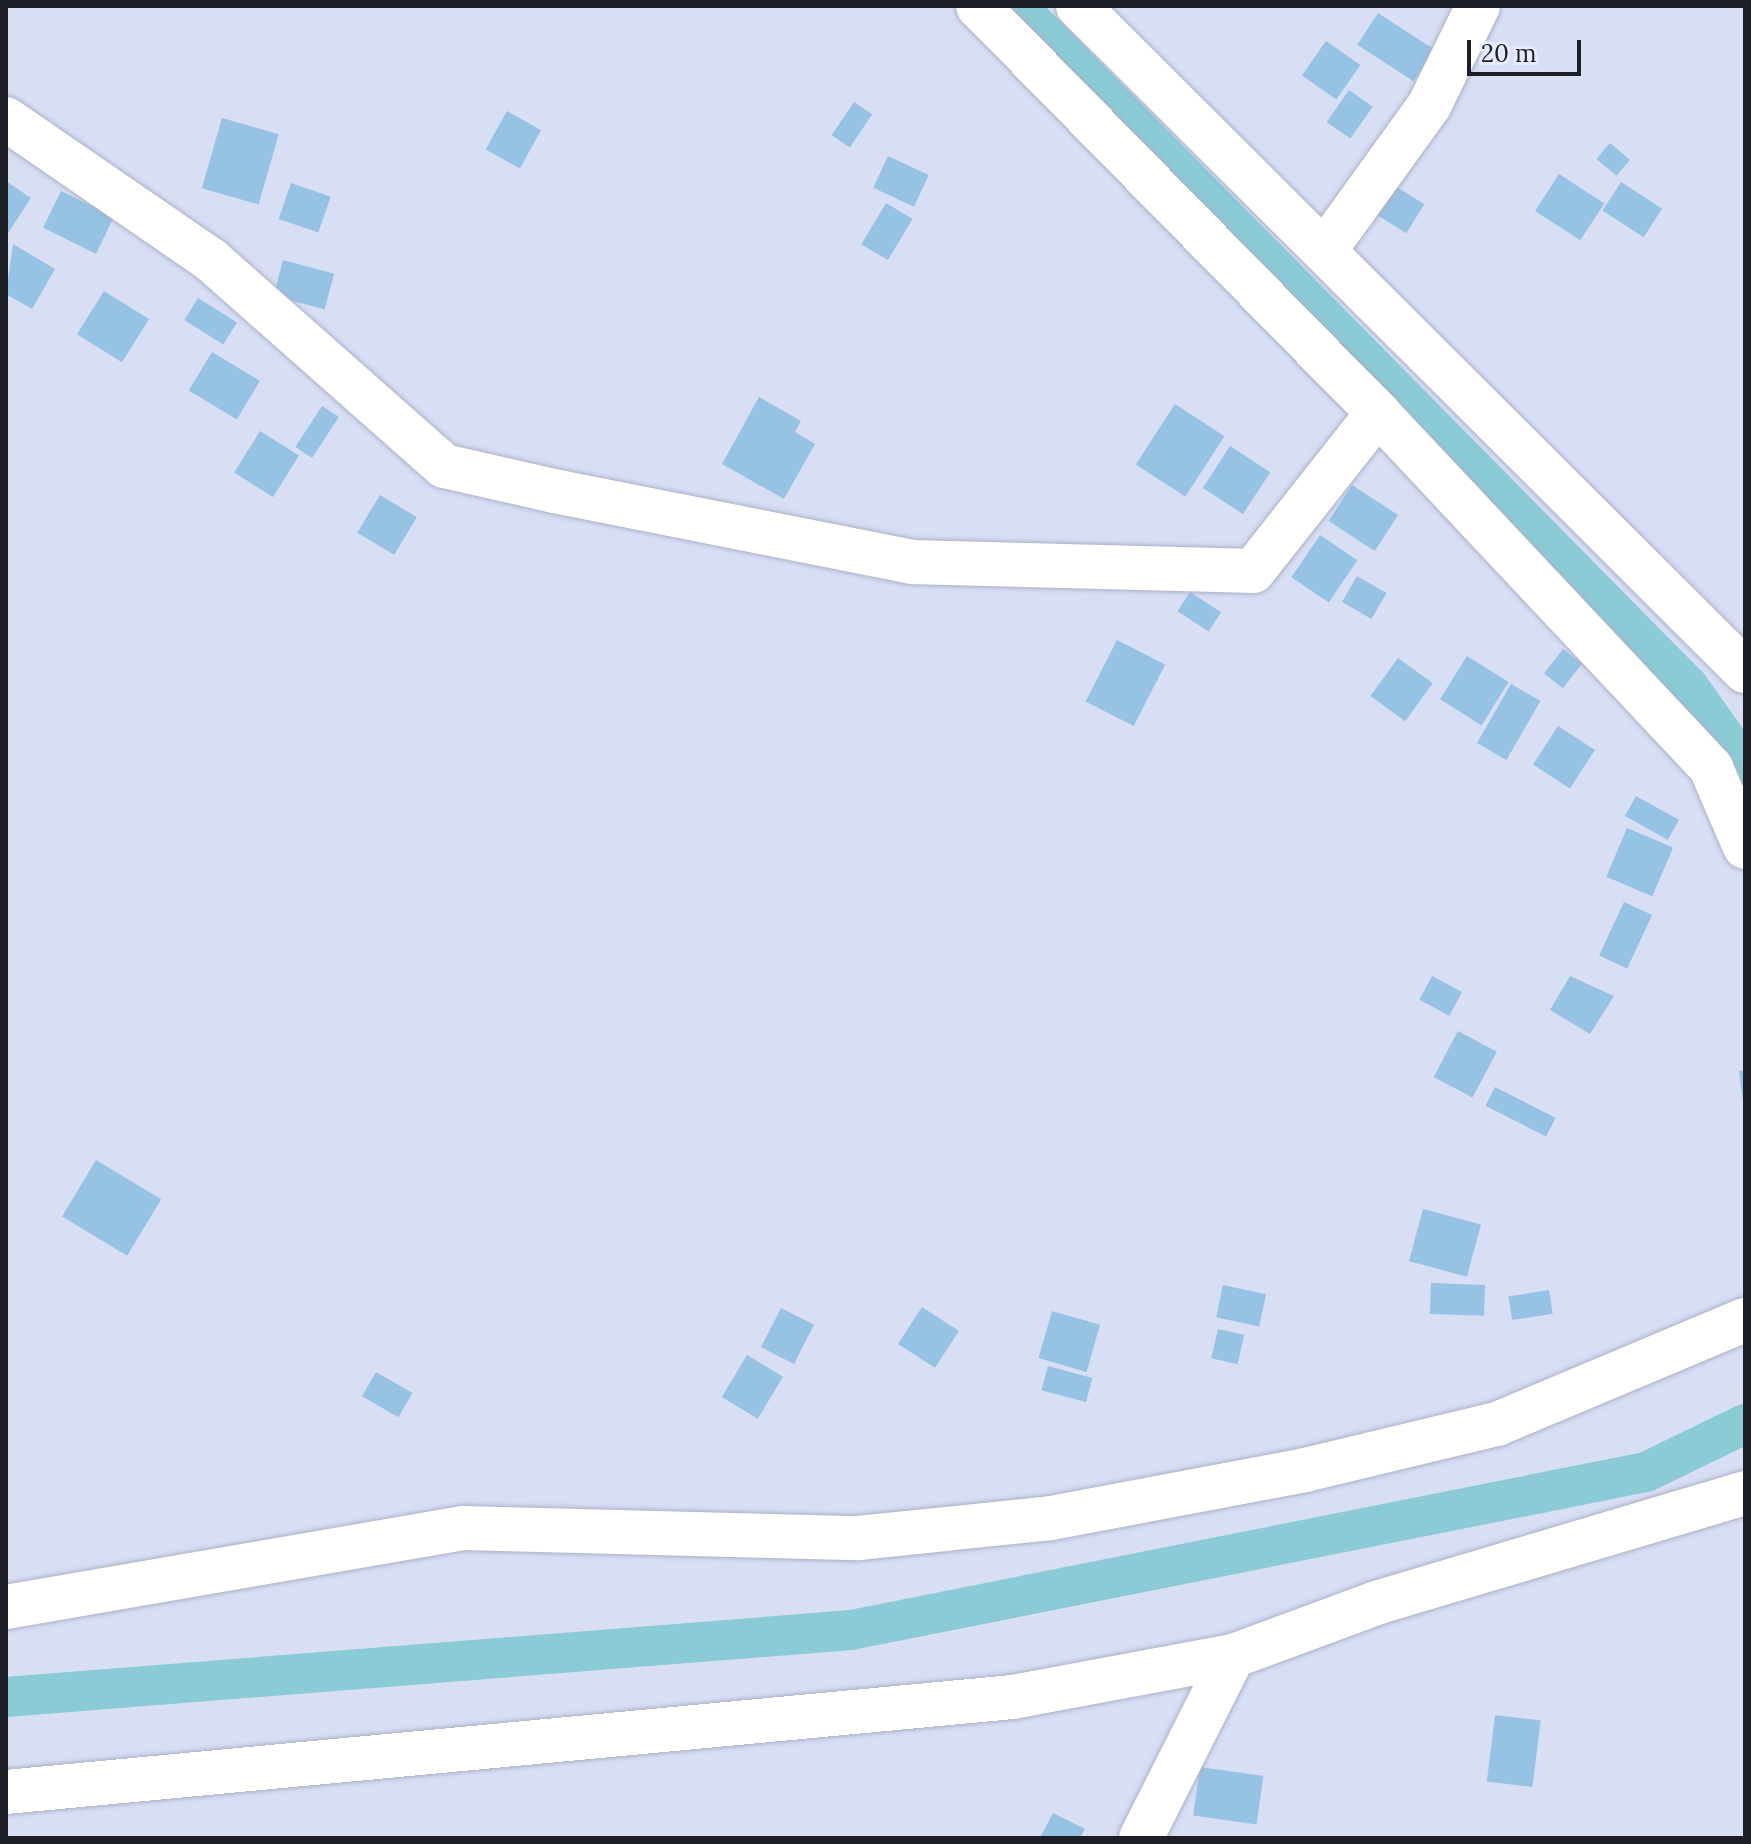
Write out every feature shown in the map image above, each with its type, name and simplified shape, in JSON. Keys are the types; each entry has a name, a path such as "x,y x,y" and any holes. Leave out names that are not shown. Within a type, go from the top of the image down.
{"street":[{"path":"978,6 1378,413 1711,768 1745,847"},
{"path":"1078,6 1745,671"},
{"path":"1325,250 1429,106 1478,6"},
{"path":"6,119 210,259 444,466 554,491 913,562 1253,571 1378,413"},
{"path":"6,1607 463,1528 858,1538 1051,1518 1305,1470 1497,1424 1745,1320"},
{"path":"6,1792 1012,1697 1233,1656 1376,1603 1745,1493"},
{"path":"1141,1838 1233,1656"}],"building":[{"path":"1378,13 1434,49 1413,81 1357,45"},
{"path":"1326,41 1360,65 1336,99 1302,75"},
{"path":"1349,90 1373,107 1350,139 1327,122"},
{"path":"854,102 872,114 850,147 832,135"},
{"path":"507,111 541,130 520,168 486,149"},
{"path":"222,118 279,134 259,204 202,188"},
{"path":"1610,143 1630,160 1616,176 1597,159"},
{"path":"888,156 929,175 914,207 873,188"},
{"path":"1559,174 1604,203 1580,240 1535,211"},
{"path":"6,181 31,198 6,236"},
{"path":"1387,181 1424,204 1406,233 1369,210"},
{"path":"1621,182 1662,209 1644,237 1602,211"},
{"path":"291,183 331,197 318,233 279,219"},
{"path":"61,191 114,217 96,254 43,228"},
{"path":"886,203 913,219 888,260 861,244"},
{"path":"13,244 55,269 32,309 6,294"},
{"path":"283,260 334,274 325,309 273,296"},
{"path":"104,291 149,319 122,362 77,334"},
{"path":"198,298 237,322 223,344 184,320"},
{"path":"212,352 260,381 237,419 189,391"},
{"path":"759,397 801,421 795,432 815,444 784,499 722,464"},
{"path":"1175,404 1224,436 1185,497 1136,464"},
{"path":"322,406 339,417 312,458 295,447"},
{"path":"260,431 299,455 273,497 234,473"},
{"path":"1230,446 1270,472 1243,514 1203,488"},
{"path":"1352,485 1398,515 1375,551 1329,521"},
{"path":"380,495 417,517 394,555 357,533"},
{"path":"1320,535 1357,560 1329,602 1291,577"},
{"path":"1357,576 1386,593 1371,619 1342,602"},
{"path":"1190,592 1221,612 1209,631 1177,611"},
{"path":"1117,640 1165,665 1134,726 1086,701"},
{"path":"1563,649 1582,664 1563,688 1544,673"},
{"path":"1467,656 1509,682 1482,725 1440,699"},
{"path":"1398,658 1433,683 1405,721 1370,696"},
{"path":"1511,684 1540,701 1506,760 1477,743"},
{"path":"1558,726 1595,750 1570,789 1533,765"},
{"path":"1636,796 1679,820 1668,840 1625,816"},
{"path":"1627,828 1673,848 1652,896 1606,877"},
{"path":"1624,902 1652,915 1627,969 1599,955"},
{"path":"1432,976 1462,992 1449,1016 1419,1000"},
{"path":"1570,976 1614,996 1590,1034 1550,1010"},
{"path":"1458,1031 1497,1052 1472,1098 1434,1077"},
{"path":"1745,1070 1745,1100 1743,1101 1739,1071"},
{"path":"1495,1087 1556,1118 1546,1137 1485,1106"},
{"path":"96,1160 161,1199 127,1256 62,1217"},
{"path":"1423,1209 1481,1225 1467,1277 1409,1261"},
{"path":"1431,1283 1485,1285 1484,1316 1430,1314"},
{"path":"1223,1285 1266,1294 1259,1326 1216,1317"},
{"path":"1549,1290 1553,1314 1512,1320 1509,1296"},
{"path":"922,1307 959,1331 935,1368 898,1344"},
{"path":"781,1308 814,1325 794,1364 761,1347"},
{"path":"1052,1311 1100,1325 1087,1372 1038,1358"},
{"path":"1218,1329 1244,1335 1238,1364 1211,1358"},
{"path":"747,1355 783,1377 758,1419 722,1397"},
{"path":"1048,1366 1092,1378 1086,1402 1042,1390"},
{"path":"376,1372 412,1393 398,1417 362,1396"},
{"path":"1495,1715 1541,1721 1532,1787 1487,1782"},
{"path":"1200,1767 1263,1776 1257,1824 1193,1816"},
{"path":"1053,1813 1085,1829 1080,1838 1040,1838"}],"waterway":[{"path":"1017,6 1689,687 1745,766"},
{"path":"6,1697 851,1630 1646,1472 1745,1424"}]}
